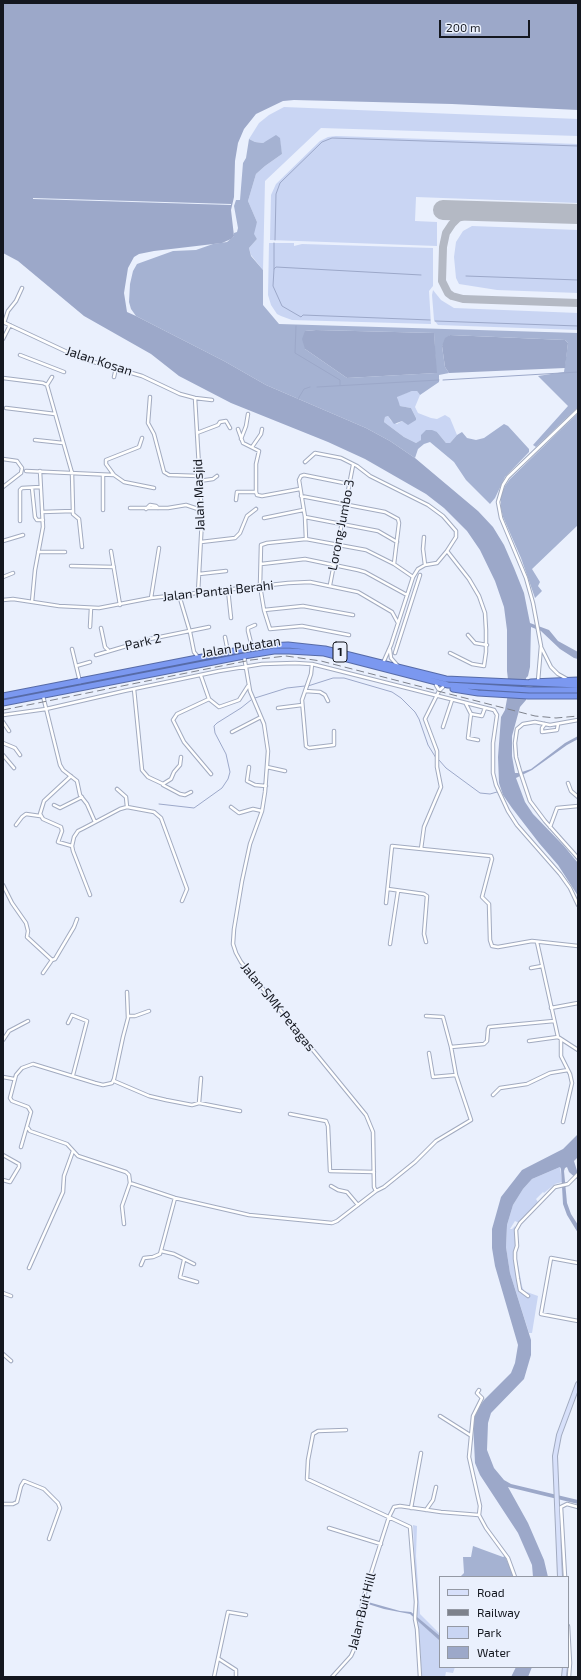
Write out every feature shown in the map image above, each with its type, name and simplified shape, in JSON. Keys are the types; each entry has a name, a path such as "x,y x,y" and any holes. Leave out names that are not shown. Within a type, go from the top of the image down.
{"highway":[{"name":"Jalan Putatan","path":"3,696 228,652 281,645 318,647 446,679 526,683 578,690"},
{"name":"Jalan Putatan","path":"3,703 274,651 317,652 430,682 478,690 529,693 578,685"},
{"path":"526,683 538,681 578,680"},
{"path":"430,682 441,689 478,690"},
{"path":"57,686 59,693"},
{"path":"529,693 578,696"}],"street":[{"path":"3,323 8,311 16,301 22,288"},
{"name":"Jalan Kosan","path":"3,323 72,355 142,376 174,391 195,398 212,400"},
{"path":"3,339 10,325"},
{"path":"20,355 64,372"},
{"path":"114,376 116,368"},
{"path":"52,377 47,385 72,473 72,511 73,514 79,519 82,547"},
{"path":"3,378 43,383 47,385"},
{"path":"150,397 148,422 153,430 164,472 169,475 199,476"},
{"name":"Jalan Masjid","path":"195,398 202,510 198,593"},
{"path":"6,408 55,414"},
{"path":"570,681 558,674 551,667 541,646 526,578 501,518 498,502 503,485 508,478 578,410"},
{"path":"241,439 246,426 248,414"},
{"path":"197,433 218,425 220,422 226,421 230,428"},
{"path":"238,429 244,443 260,453 256,464 256,492"},
{"path":"252,447 261,434 262,429"},
{"path":"142,438 139,447 106,460 106,464 114,475 124,482 154,488"},
{"path":"35,440 63,444"},
{"path":"305,462 315,453 341,458 353,464 370,476 418,499 443,516 452,525 456,534 447,551 437,563 434,565 425,565 419,568 413,578 391,645 383,663"},
{"path":"3,459 17,461 22,468 20,473 3,487"},
{"name":"Lorong Jumbo 3","path":"330,585 353,464"},
{"path":"26,471 114,475"},
{"path":"32,602 43,520 40,471"},
{"path":"102,475 103,510"},
{"path":"306,538 305,517 299,480 302,475 349,484"},
{"path":"199,481 213,479 217,476"},
{"path":"20,521 20,490 22,488 40,487"},
{"path":"32,488 34,517 37,520 43,520"},
{"path":"236,500 237,492 256,492 259,496 300,489"},
{"path":"301,496 385,512 398,519 399,523 394,564"},
{"path":"130,508 146,509 150,505 158,508 186,505 202,510"},
{"path":"201,542 235,538 240,533 247,516 256,509"},
{"path":"264,518 303,510"},
{"path":"42,512 72,511"},
{"path":"305,517 378,531 397,542"},
{"path":"3,541 23,535"},
{"path":"424,537 423,549 425,565"},
{"path":"349,635 302,626 271,629 268,626 260,586 261,547 263,544 306,538 370,551 394,564 418,582"},
{"path":"152,598 159,548"},
{"path":"111,551 120,605"},
{"path":"447,551 469,579 479,596 486,618 487,645 485,664 483,666 472,664 450,653"},
{"path":"38,552 65,552"},
{"path":"261,564 301,559 333,565 365,572 408,596"},
{"path":"71,566 114,567"},
{"path":"199,574 226,571"},
{"path":"3,577 13,573"},
{"path":"395,653 420,575"},
{"name":"Jalan Pantai Berahi","path":"3,600 13,599 59,606 91,608 120,605 152,598 302,582 330,585 358,592 392,612 398,623"},
{"path":"228,590 231,618"},
{"path":"179,595 190,632 194,652 192,660"},
{"path":"264,610 303,606 353,615"},
{"path":"90,627 91,608"},
{"path":"252,648 248,631 250,626 255,625"},
{"name":"Park 2","path":"96,654 150,639 209,627"},
{"path":"101,628 105,647 108,650"},
{"path":"468,635 475,643 487,645"},
{"path":"225,637 228,652"},
{"path":"391,645 391,658 399,667"},
{"path":"538,681 541,646"},
{"path":"72,649 80,682"},
{"path":"194,652 200,658"},
{"name":"Jalan SMK Petagas","path":"244,656 249,685 261,717 267,742 267,767 262,811 250,844 242,881 234,929 234,944 236,953 241,962 366,1115 373,1132 374,1187 376,1191"},
{"path":"76,666 90,662"},
{"path":"3,715 46,709 134,689 271,664 312,664 485,708 497,713 493,743 493,773 497,787 508,811 516,825 560,874 570,888 578,905"},
{"path":"312,664 311,674 302,698 306,746 310,748 334,745 334,731"},
{"path":"201,676 209,699 219,707 239,700 249,685"},
{"path":"134,689 142,770 148,777 183,795 191,792"},
{"path":"421,849 424,828 441,789 437,771 437,751 425,719 441,689"},
{"path":"305,691 320,692 325,695 328,701"},
{"path":"44,696 60,765 78,784 82,797 87,804 95,822"},
{"path":"209,699 177,714 173,720 184,742 211,774"},
{"path":"443,727 452,700"},
{"path":"466,703 471,714 468,738 478,740"},
{"path":"278,708 302,705"},
{"path":"471,714 482,716 485,708"},
{"path":"232,732 261,717"},
{"path":"578,720 558,724 531,722 521,725 517,729 516,749 520,771 530,801 550,827 578,858"},
{"path":"3,722 9,731"},
{"path":"545,724 542,728 542,732 557,730 558,724"},
{"path":"3,743 15,748 20,755"},
{"path":"3,755 14,768"},
{"path":"163,784 171,779 174,772 180,766 181,757"},
{"path":"249,767 247,781 255,785 266,786"},
{"path":"267,767 285,771"},
{"path":"40,816 40,811 44,801 71,776"},
{"path":"568,783 571,791 578,798"},
{"path":"117,789 126,797 127,807"},
{"path":"54,805 60,808 82,797"},
{"path":"550,827 557,808 578,806"},
{"path":"90,895 72,846 76,833 120,808 127,807 154,812 160,818 187,889 182,901"},
{"path":"230,807 239,813 253,809 262,811"},
{"path":"16,824 25,815 40,816 43,819 61,827 62,831 58,842 72,846"},
{"path":"386,903 392,846 491,856 492,859 482,897 489,904 490,940 492,946 498,947 526,941 578,946"},
{"path":"3,885 12,903 26,924 28,931 27,937 52,960"},
{"path":"388,889 424,894 427,896 424,934 426,942"},
{"path":"390,944 398,891"},
{"path":"43,973 52,960 55,959 74,927 77,919"},
{"path":"537,942 554,1021 560,1038 561,1056 571,1078 571,1087 563,1122"},
{"path":"531,968 542,966"},
{"path":"21,1147 31,1112 30,1109 12,1101 10,1098 14,1079 22,1068 34,1064 103,1085 114,1081 128,1016 127,992"},
{"path":"551,1008 578,1003"},
{"path":"128,1016 134,1016 149,1011"},
{"path":"68,1023 72,1015 87,1021 73,1076"},
{"path":"130,1183 176,1198 249,1215 332,1223 340,1219 376,1191 382,1189 436,1141 471,1120 456,1075 443,1016 426,1016"},
{"path":"3,1040 9,1031 28,1021"},
{"path":"451,1047 484,1044 487,1041 488,1029 490,1027 554,1021"},
{"path":"529,1041 560,1038 578,1050"},
{"path":"429,1053 433,1077 456,1075"},
{"path":"494,1095 500,1088 527,1084 550,1073 568,1070"},
{"path":"3,1077 14,1079"},
{"path":"199,1103 201,1078"},
{"path":"114,1081 156,1098 192,1105 199,1103 240,1111"},
{"path":"290,1114 326,1121 328,1126 330,1171 374,1172"},
{"path":"27,1128 30,1131 66,1144 71,1147 78,1156 126,1172 130,1183 122,1206 124,1224"},
{"path":"29,1268 62,1192 64,1176 73,1151"},
{"path":"3,1155 19,1164 19,1168 10,1182 3,1180"},
{"path":"528,1296 520,1290 518,1279 515,1259 517,1246 516,1230 544,1196 560,1184 566,1184 578,1174"},
{"path":"330,1186 347,1192 358,1205"},
{"path":"140,1265 144,1258 157,1256 161,1251 176,1198"},
{"path":"161,1251 174,1254 194,1264"},
{"path":"578,1263 551,1258 541,1314 578,1321"},
{"path":"184,1260 180,1277 196,1282"},
{"path":"3,1293 12,1296"},
{"path":"3,1354 11,1361"},
{"path":"560,1576 554,1460 556,1447 578,1384"},
{"path":"479,1390 477,1393 482,1398 474,1413 470,1435 469,1457 480,1506 480,1515 486,1528 508,1558 515,1576"},
{"path":"440,1416 470,1435"},
{"path":"346,1430 318,1432 313,1434 308,1460 307,1479 407,1525 411,1529 416,1602 414,1614 417,1629 420,1677"},
{"path":"411,1508 421,1453"},
{"path":"3,1504 13,1504 17,1502 24,1481 44,1489 58,1503 60,1508 49,1539"},
{"path":"426,1510 433,1500 436,1487"},
{"path":"565,1576 561,1507 567,1504 578,1507"},
{"path":"389,1517 392,1509 396,1506 480,1515"},
{"name":"Jalan Buit Hill","path":"332,1677 351,1656 356,1645 362,1603 389,1517"},
{"path":"329,1528 381,1544"},
{"path":"214,1677 228,1612 246,1615"},
{"path":"569,1644 569,1677"},
{"path":"219,1659 236,1670 236,1677"}],"green space":[{"path":"284,107 578,119 578,136 321,128 265,181 263,270 251,255 249,248 257,239 254,235 254,228 257,222 248,201 256,174 282,154 280,142 269,141 263,143 255,142 249,139 259,123 269,115"},
{"path":"336,136 578,144 578,203 416,197 415,221 437,222 437,246 270,240 271,195 276,184 320,141 328,137"},
{"path":"472,226 578,230 578,293 497,290 459,284 456,278 454,257 456,242 463,231"},
{"path":"269,243 294,243 294,246 302,244 433,248 433,286 429,291 431,324 292,320 277,314 271,305 268,295"},
{"path":"433,290 441,300 454,308 578,313 578,330 438,325 434,320"},
{"path":"412,391 417,391 420,395 415,407 418,413 437,419 445,415 450,418 457,435 450,443 446,443 437,432 416,443 404,437 384,422 385,417 388,416 391,421 397,424 402,421 407,423 416,418 411,408 400,406 397,396"},
{"path":"560,1167 562,1182 555,1184 544,1193 543,1192 536,1199 538,1202 535,1206 519,1223 515,1221 510,1229 515,1226 517,1259 524,1291 538,1296 532,1333 529,1333 510,1273 506,1247 507,1225 513,1205 523,1189 532,1179"},
{"path":"413,1525 417,1526 416,1556 420,1614 439,1633 439,1635 415,1616 417,1611"},
{"path":"416,1619 439,1640 439,1668 455,1668 453,1673 446,1672 445,1677 422,1677 418,1623"}],"shaded area":[{"path":"276,135 280,138 282,154 256,174 248,201 257,222 254,234 257,239 249,248 251,256 263,270 263,305 279,324 578,333 578,407 536,447 533,445 568,406 538,376 564,372 568,343 565,340 450,335 442,346 445,367 449,373 439,375 439,382 420,395 417,391 412,391 397,397 400,406 411,408 416,420 408,425 402,421 394,424 388,416 385,417 384,422 404,437 416,443 421,440 421,435 426,430 437,432 446,443 450,443 462,432 467,438 476,440 484,438 504,424 508,426 529,449 529,452 505,477 495,498 490,504 466,480 454,462 430,442 424,444 418,449 415,458 390,441 366,428 266,385 224,361 136,316 131,309 129,302 130,284 133,271 137,264 173,251 196,250 213,244 227,242 234,236 234,233 237,232 238,228 234,206 236,200 240,200 243,163 246,158 249,139 255,142 263,143","holes":["305,331 434,333 436,373 347,378 305,349"]},
{"path":"578,413 578,525 532,569 540,582 538,586 542,591 535,598 521,558 503,517 501,496 510,479"},
{"path":"473,1546 503,1557 505,1556 514,1576 461,1576 464,1573 463,1557 471,1557"}],"water":[{"path":"3,3 578,3 578,110 452,104 283,101 256,114 244,129 238,143 235,161 234,197 231,210 234,236 222,243 139,254 134,257 128,268 124,293 127,312 224,361 266,385 366,428 390,441 415,458 478,511 493,527 504,545 524,593 530,623 549,630 558,641 578,652 578,659 574,658 560,649 541,631 531,627 530,667 526,678 526,700 520,707 512,736 512,756 515,773 519,773 531,769 565,743 578,736 578,739 532,770 516,778 525,802 533,814 578,863 578,896 558,865 512,808 503,795 499,783 498,757 501,717 505,710 509,688 507,671 507,630 504,607 495,581 480,550 467,531 444,508 426,494 365,459 328,442 231,403 179,376 151,354 84,316 18,261 3,253"},
{"path":"305,331 434,333 437,373 347,378 305,349 302,339"},
{"path":"450,335 565,340 568,343 565,368 449,373 445,367 442,346 445,338"},
{"path":"578,1134 578,1157 574,1161 578,1174 578,1180 569,1172 567,1167 564,1171 567,1203 571,1214 578,1225 578,1233 567,1215 563,1204 560,1167 532,1179 523,1189 513,1205 507,1225 506,1247 510,1273 531,1340 531,1355 524,1379 491,1413 488,1423 487,1450 494,1468 504,1480 511,1484 578,1500 578,1504 508,1487 528,1523 544,1560 548,1576 533,1576 532,1565 518,1533 480,1475 475,1463 473,1422 475,1412 484,1400 511,1373 515,1363 518,1345 495,1266 492,1248 492,1229 501,1197 522,1170 563,1149"},
{"path":"368,1602 400,1611 411,1612 439,1635 439,1640 410,1614 368,1604"},
{"path":"516,1668 532,1668 528,1677 511,1677"}],"pier":[{"path":"33,199 231,204 231,205"}],"waterway":[{"path":"275,240 276,194 280,183 322,142 332,138 578,146"},
{"path":"274,243 274,269"},
{"path":"421,275 276,267 274,269 273,286 282,306 301,317 303,315 430,320"},
{"path":"466,276 578,280"},
{"path":"435,321 578,326"},
{"path":"296,326 295,353 340,380 340,385"},
{"path":"443,380 578,372"},
{"path":"317,387 439,380"},
{"path":"298,399 304,389 310,387"},
{"path":"308,686 333,678 344,678 392,692 401,698 415,712 428,745 436,758"},
{"path":"255,698 287,688 305,686"},
{"path":"159,804 194,808 222,788 228,779 230,772 226,754 215,733 214,726 251,700"},
{"path":"439,760 446,768 480,793 490,794 497,792"}],"taxiway":[{"path":"479,211 458,218 446,233 443,247 442,281 448,293 452,296 463,299 578,303"}],"runway":[{"path":"443,210 578,214"}],"railway":[{"path":"3,710 251,660 286,656 321,661 535,716 556,718 578,716"}]}
